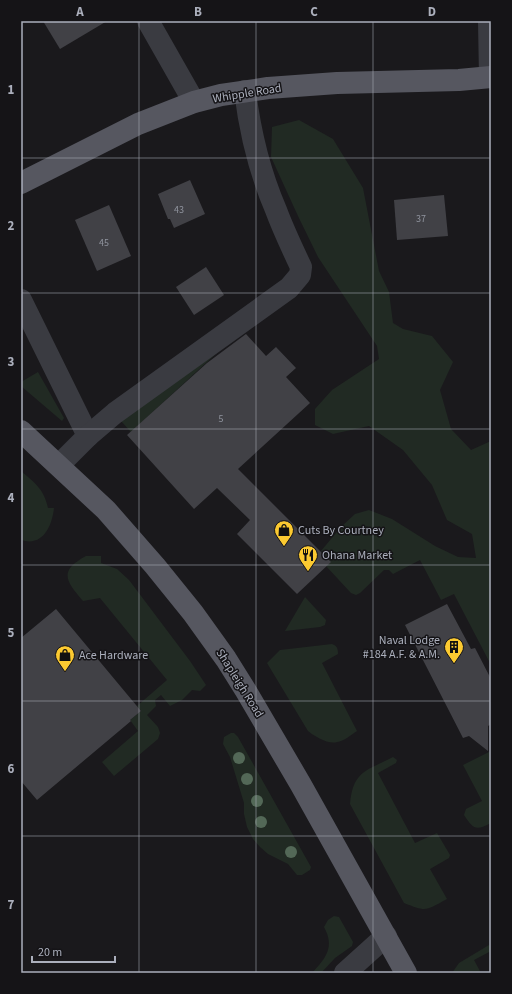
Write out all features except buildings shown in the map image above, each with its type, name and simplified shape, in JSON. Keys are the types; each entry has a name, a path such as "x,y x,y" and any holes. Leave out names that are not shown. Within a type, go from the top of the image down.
{"main road":[{"name":"Whipple Road","path":"21,183 138,124 194,102 221,95 268,88 337,83 459,80 491,77"},
{"name":"Shapleigh Road","path":"21,431 106,510 155,566 193,613 226,659 301,785 406,973"}],"street":[{"path":"148,21 194,102"},
{"path":"488,21 491,77"},
{"path":"59,465 88,436 115,413 289,288 300,275 301,267 275,210 258,156 248,113 245,91"},
{"path":"21,300 88,436"},
{"path":"345,973 386,936"}],"shaded area":[{"path":"299,120 333,139 363,188 379,271 389,292 393,323 403,329 432,336 453,362 440,390 451,429 471,450 491,441 491,665 454,594 441,600 420,560 393,574 389,570 384,570 356,595 351,593 326,566 330,561 321,551 341,527 355,514 369,510 392,519 435,546 458,557 476,558 472,534 447,520 432,485 403,450 369,426 333,434 315,425 315,409 332,390 379,359 377,346 318,257 271,157 272,127"},
{"path":"232,339 131,432 121,421"},
{"path":"38,372 64,418 62,421 21,386 21,382"},
{"path":"21,471 35,483 41,491 48,508 54,508 51,522 45,533 41,538 29,541 21,540"},
{"path":"86,556 101,556 101,563 117,569 129,580 190,661 206,685 200,691 192,690 182,700 170,706 161,695 155,700 156,706 147,715 158,727 160,733 158,739 114,776 102,762 138,731 130,720 141,711 137,706 167,680 100,598 83,601 72,588 69,582 68,572 77,561"},
{"path":"305,597 326,620 325,625 320,627 285,631"},
{"path":"332,644 337,648 338,654 322,663 357,731 345,739 334,743 322,740 308,731 267,663 280,650"},
{"path":"234,733 238,737 311,867 310,870 302,875 297,875 288,864 268,854 253,839 247,827 244,814 244,803 230,757 223,744 224,737"},
{"path":"491,751 491,823 478,828 473,826 464,815 466,809 482,801 463,765"},
{"path":"393,757 397,760 396,763 378,773 415,843 437,833 450,855 449,858 430,869 447,899 426,909 417,908 404,903 350,804 354,785 362,773"},
{"path":"334,916 339,917 353,942 352,946 335,958 321,973 312,973 325,957 327,952 329,941 324,927 328,920"},
{"path":"489,945 491,947 491,951 474,960 481,973 452,973 459,963"}],"place":[{"name":"Cuts By Courtney","path":"284,547"},
{"name":"Ohana Market","path":"308,572"},
{"name":"Naval Lodge #184 A.F. & A.M.","path":"454,664"},
{"name":"Ace Hardware","path":"65,672"}]}
